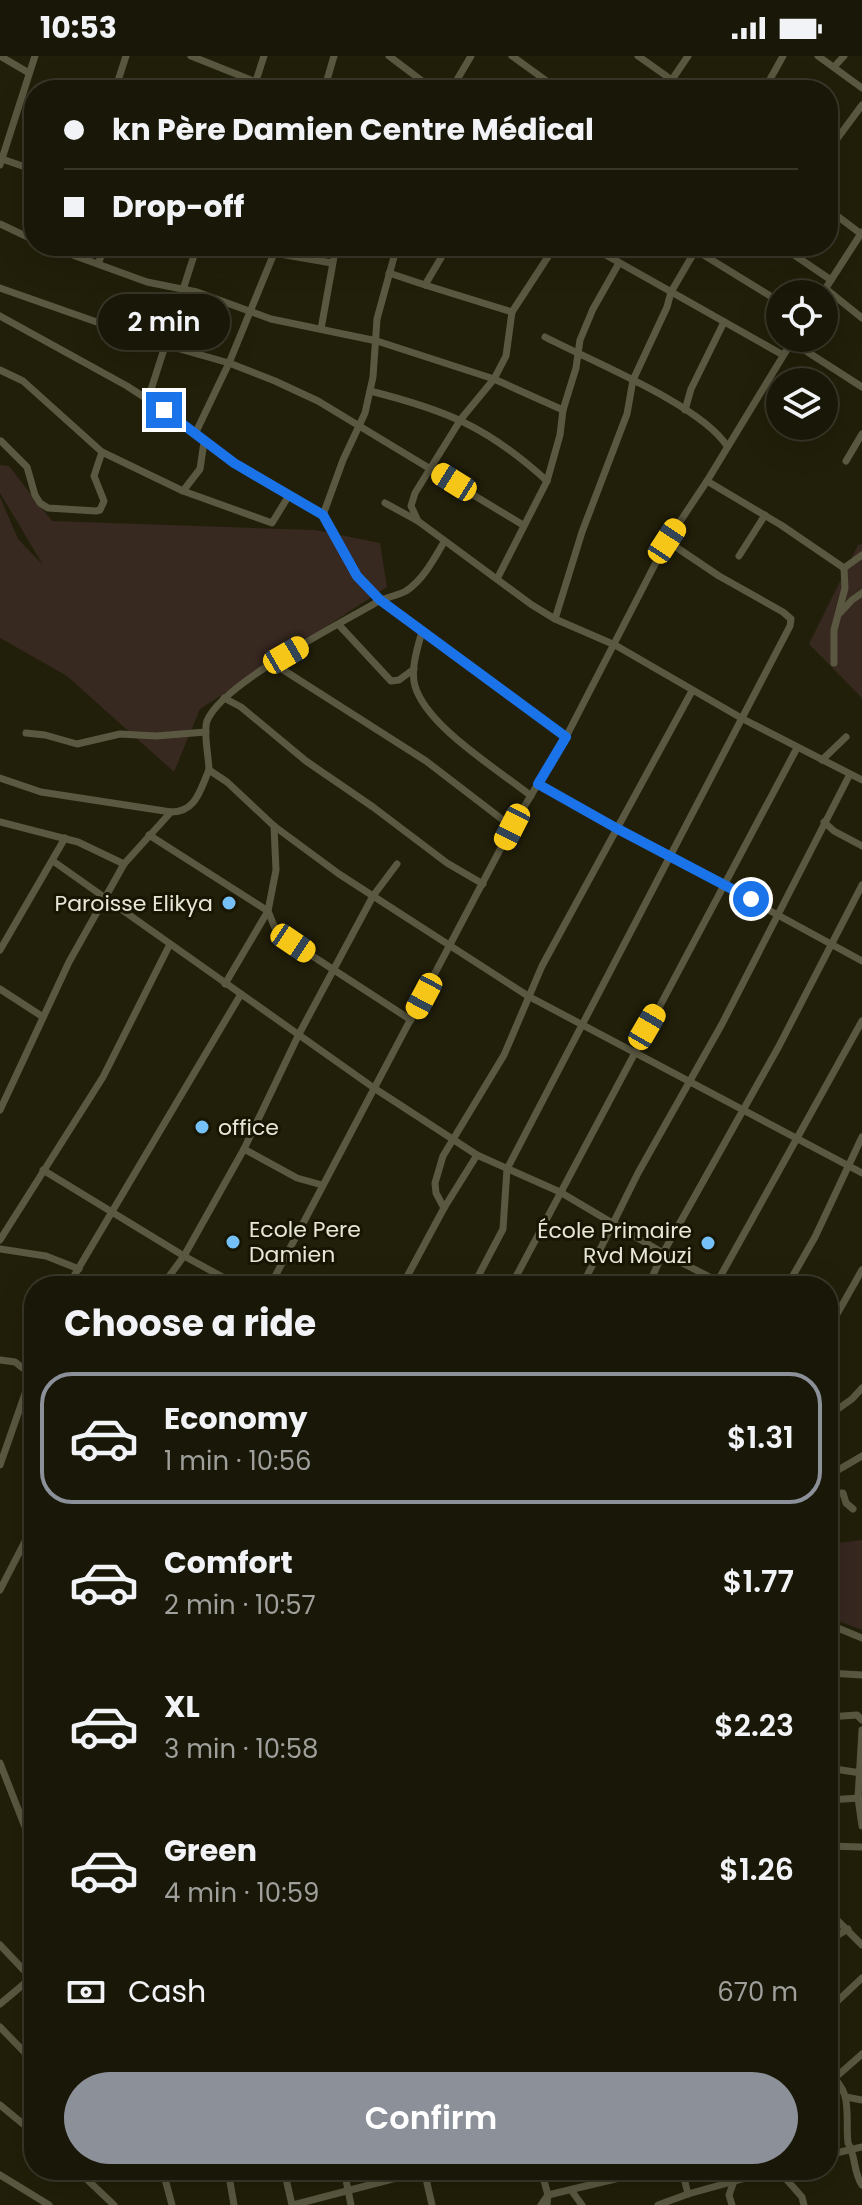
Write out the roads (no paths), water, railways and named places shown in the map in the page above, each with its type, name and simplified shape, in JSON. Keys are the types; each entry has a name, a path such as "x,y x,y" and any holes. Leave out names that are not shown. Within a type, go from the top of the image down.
{"street":[{"path":"0,56 29,73"},
{"path":"27,80 35,56"},
{"path":"118,80 126,56"},
{"path":"191,56 217,65 242,80"},
{"path":"256,80 264,56"},
{"path":"327,80 334,56"},
{"path":"389,56 421,80"},
{"path":"457,80 471,56"},
{"path":"512,56 545,80"},
{"path":"638,56 672,80 688,56"},
{"path":"770,80 783,56"},
{"path":"818,56 862,88"},
{"path":"834,67 844,56"},
{"path":"24,90 1,162 24,168"},
{"path":"838,137 862,105"},
{"path":"796,256 831,280 861,233 838,216"},
{"path":"0,224 24,235"},
{"path":"853,246 862,253"},
{"path":"76,256 147,282 197,292 271,319 377,341 494,379 563,410"},
{"path":"98,264 101,256"},
{"path":"148,399 193,256"},
{"path":"195,434 229,363 274,256"},
{"path":"302,256 332,263"},
{"path":"321,329 334,256"},
{"path":"323,515 370,391 377,319 394,256"},
{"path":"425,285 442,256"},
{"path":"418,521 411,506 412,499 461,419 494,379 506,356 512,312 548,256"},
{"path":"607,256 783,355"},
{"path":"555,619 577,546 627,414 633,380 689,256"},
{"path":"708,256 766,293"},
{"path":"497,579 547,481 583,330 619,263"},
{"path":"389,273 512,312"},
{"path":"0,288 275,381 318,401 523,525"},
{"path":"838,301 862,318"},
{"path":"0,316 148,399 204,442 288,497 323,515 357,576 380,600 566,737"},
{"path":"685,410 691,389 724,322"},
{"path":"545,337 633,380 685,410 712,428 727,446"},
{"path":"275,1276 512,827 566,737 667,541 785,352"},
{"path":"811,352 862,387"},
{"path":"0,370 23,381 102,452 183,491 272,523 288,497"},
{"path":"370,391 461,419 518,454 547,481"},
{"path":"846,461 862,434"},
{"path":"1,441 27,467 37,500 48,508 100,510 103,495 94,476 102,452"},
{"path":"183,491 200,469 204,442"},
{"path":"707,481 844,568"},
{"path":"385,503 418,521 555,619 615,645 743,719 862,780"},
{"path":"739,556 765,515"},
{"path":"478,1276 503,1229 507,1169 783,642 791,619 667,541"},
{"path":"0,778 41,792 171,812 190,808 209,770 208,718 224,698 380,600 405,591 432,562 444,542"},
{"path":"844,568 862,555"},
{"path":"834,663 835,620 845,588 844,568"},
{"path":"835,620 862,593"},
{"path":"339,625 391,681 399,680 414,669"},
{"path":"422,631 414,669 415,685 423,703 471,752 531,796"},
{"path":"274,664 426,761 512,827"},
{"path":"444,1208 436,1193 436,1173 452,1139 504,1055 528,996 692,691"},
{"path":"224,698 241,707 306,761 447,863 483,884"},
{"path":"26,733 77,744 120,734 156,736 206,732"},
{"path":"822,760 846,737"},
{"path":"516,1276 797,748"},
{"path":"209,770 227,782 274,826 450,948 528,996 862,1173"},
{"path":"587,1276 850,774"},
{"path":"538,784 862,961"},
{"path":"0,1110 69,962 124,864 171,812"},
{"path":"0,822 65,838 124,864"},
{"path":"824,822 862,846"},
{"path":"225,984 268,911 276,870 274,826"},
{"path":"149,835 268,911 277,933 411,1020"},
{"path":"0,950 65,838"},
{"path":"53,861 374,1088 477,1155 560,1192 704,1276"},
{"path":"169,1276 184,1256 244,1149 299,1034 373,896 397,864"},
{"path":"653,1276 862,885"},
{"path":"0,1240 103,1077 170,944"},
{"path":"0,989 43,1017"},
{"path":"74,1276 241,994"},
{"path":"720,1276 862,1021"},
{"path":"793,1276 815,1237 862,1137"},
{"path":"244,1149 297,1178 322,1185"},
{"path":"407,1276 477,1155"},
{"path":"43,1170 221,1276"},
{"path":"0,1249 46,1256 79,1269"},
{"path":"838,1312 862,1270"},
{"path":"0,1360 24,1367"},
{"path":"838,1409 862,1388"},
{"path":"0,1465 24,1397"},
{"path":"838,1470 862,1456"},
{"path":"838,1493 843,1493 846,1503 853,1509"},
{"path":"0,1590 24,1543"},
{"path":"838,1628 862,1638"},
{"path":"838,1674 862,1675"},
{"path":"838,1716 857,1715 862,1720"},
{"path":"862,1730 862,1826"},
{"path":"0,1763 2,1776 24,1827"},
{"path":"838,1770 860,1774"},
{"path":"838,1799 860,1798"},
{"path":"838,1846 862,1847"},
{"path":"838,1920 862,1945"},
{"path":"838,1935 848,1929"},
{"path":"0,1945 24,1971"},
{"path":"838,1999 862,1978"},
{"path":"0,2004 24,1986"},
{"path":"0,2027 24,2052"},
{"path":"838,2072 862,2054"},
{"path":"838,2085 846,2097 848,2143 862,2185"},
{"path":"846,2097 862,2100"},
{"path":"0,2105 24,2125"},
{"path":"838,2152 862,2147"},
{"path":"0,2175 49,2205"},
{"path":"88,2180 114,2205"},
{"path":"165,2180 172,2205"},
{"path":"230,2180 234,2205"},
{"path":"286,2180 292,2205 386,2180"},
{"path":"345,2180 351,2205"},
{"path":"427,2180 432,2205"},
{"path":"544,2180 548,2195 544,2205"},
{"path":"548,2195 612,2180"},
{"path":"684,2180 688,2194"},
{"path":"658,2205 736,2180"},
{"path":"732,2205 729,2195 736,2180"},
{"path":"786,2180 802,2197 804,2205"},
{"path":"571,2190 582,2205"}],"place":[{"name":"Paroisse Elikya","path":"229,903"},
{"name":"office","path":"202,1127"},
{"name":"Ecole Pere Damien","path":"233,1242"},
{"name":"École Primaire Rvd Mouzi","path":"708,1243"}]}
